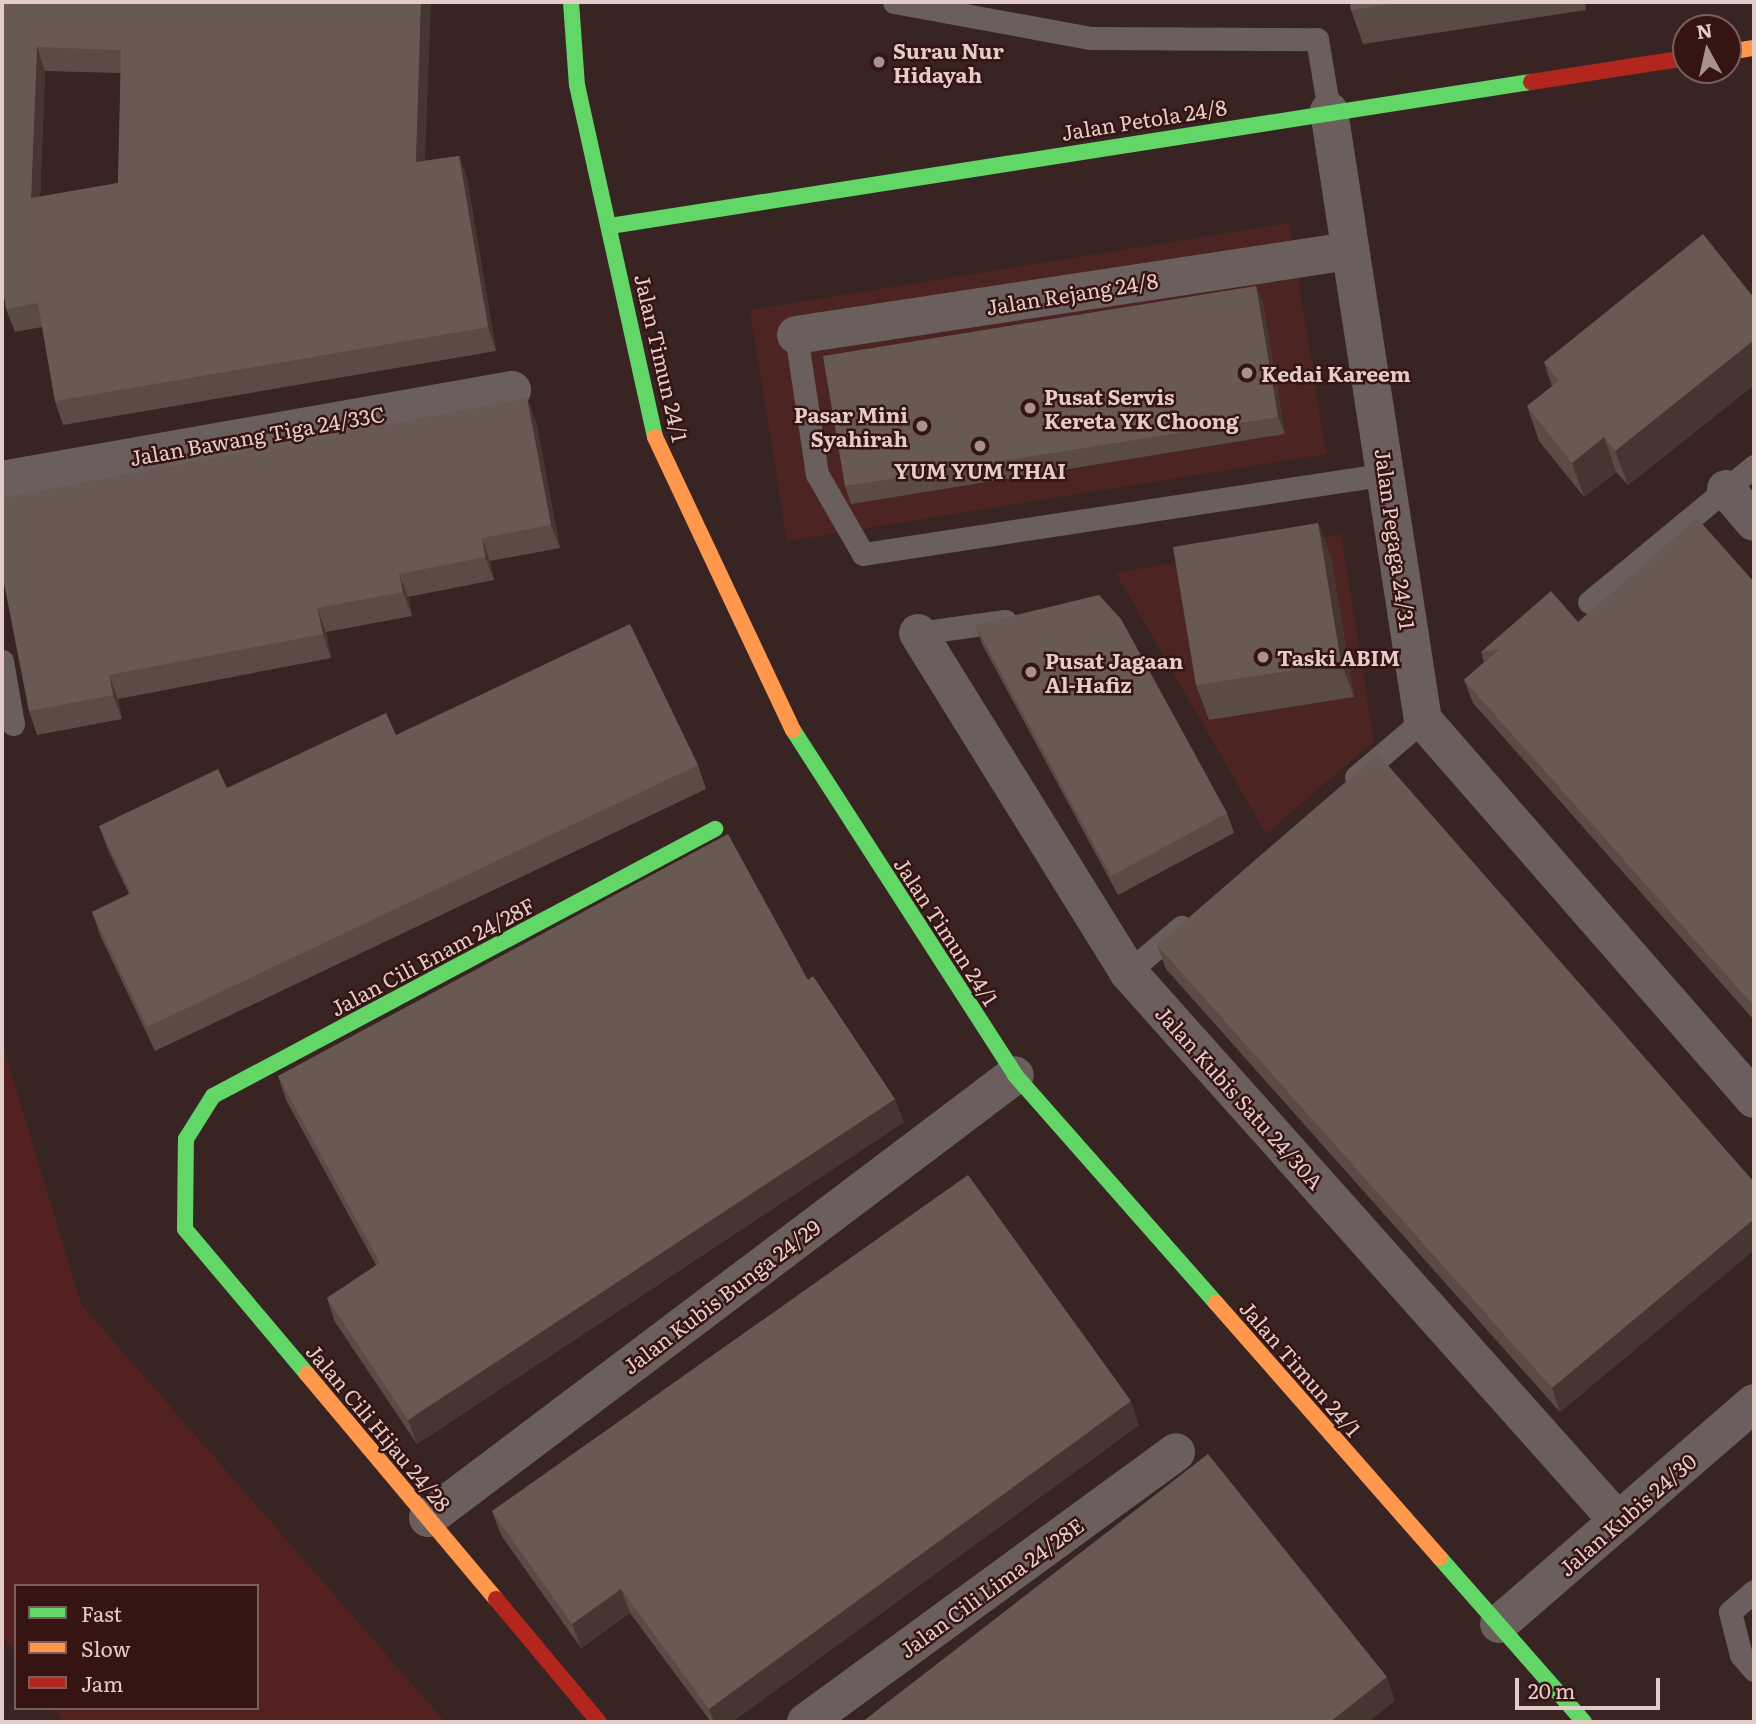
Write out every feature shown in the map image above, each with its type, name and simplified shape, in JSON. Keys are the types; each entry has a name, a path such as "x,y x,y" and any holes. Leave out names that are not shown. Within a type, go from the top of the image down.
{"street":[{"name":"Jalan Timun 24/1","path":"571,2 577,85 656,440 789,724 1015,1075 1584,1722"},
{"name":"Jalan Petola 24/8","path":"610,226 1329,111 1672,60"},
{"name":"Jalan Pegaga 24/31","path":"1329,111 1423,720"},
{"name":"Jalan Rejang 24/8","path":"796,335 1349,251"},
{"name":"Jalan Bawang Tiga 24/33C","path":"2,480 512,390"},
{"path":"1740,478 1754,522"},
{"name":"Jalan Kubis Satu 24/30A","path":"918,633 1128,972 1618,1521"},
{"path":"1423,720 1754,1099"},
{"name":"Jalan Cili Enam 24/28F","path":"186,1139 213,1096 715,829"},
{"name":"Jalan Kubis Bunga 24/29","path":"428,1518 1015,1075"},
{"name":"Jalan Cili Hijau 24/28","path":"186,1139 185,1229 599,1722"},
{"name":"Jalan Kubis 24/30","path":"1499,1624 1754,1403"},
{"name":"Jalan Cili Lima 24/28E","path":"806,1722 1176,1452"}],"lane":[{"path":"894,2 1091,38 1317,39 1329,111"},
{"path":"796,335 817,474 863,554 1387,474"},
{"path":"1589,602 1740,478"},
{"path":"918,633 1033,617"},
{"path":"2,661 13,724"},
{"path":"1339,792 1423,720"},
{"path":"1128,972 1202,909"},
{"path":"1754,1591 1730,1612 1741,1655 1754,1670"}],"shaded area":[{"path":"1289,223 1326,454 787,541 750,310"},
{"name":"Taski ABIM","path":"1341,534 1374,741 1266,834 1116,573"},
{"path":"2,1043 81,1304 445,1722 63,1722 55,1710 259,1710 259,1584 14,1584 14,1651 2,1635"}],"building":[{"path":"2,2 421,2 416,162 459,156 488,327 55,401 38,303 6,309 2,284","holes":["37,47 121,50 118,183 31,198"]},
{"path":"1350,2 1403,2 1351,10"},
{"path":"1703,234 1754,298 1754,340 1615,451 1604,437 1572,463 1527,406 1559,381 1544,362"},
{"path":"1256,286 1278,417 845,486 823,356"},
{"path":"527,398 551,525 482,538 485,557 399,574 403,592 317,608 323,634 109,675 113,695 29,711 2,573 2,498"},
{"path":"1697,518 1754,582 1754,1006 1464,680 1500,649 1481,652 1551,591 1578,622"},
{"path":"1318,523 1341,663 1196,685 1173,547"},
{"path":"1099,595 1121,619 1227,813 1111,876 975,625"},
{"path":"630,624 698,765 147,1027 92,912 131,893 99,826 218,769 227,788 386,713 396,735"},
{"path":"1378,754 1754,1182 1754,1219 1552,1388 1157,945"},
{"path":"728,834 808,980 813,976 895,1099 408,1420 327,1298 380,1263 278,1076"},
{"path":"968,1175 1131,1401 709,1709 621,1589 572,1624 492,1511"},
{"path":"1208,1454 1387,1677 1330,1722 862,1722"}],"traffic: fast":[{"path":"571,2 577,85 655,437"},
{"path":"610,226 1531,82"},
{"path":"793,730 1015,1075 1216,1303"},
{"path":"307,1374 185,1229 186,1139 213,1096 715,829"},
{"path":"1440,1558 1584,1722"}],"traffic: slow":[{"path":"1742,50 1754,48"},
{"path":"655,437 793,730"},
{"path":"1216,1303 1440,1558"},
{"path":"307,1374 496,1599"}],"traffic: jam":[{"path":"1531,82 1672,60"},
{"path":"496,1599 599,1722"}],"place":[{"name":"Surau Nur Hidayah","path":"879,62"},
{"name":"Kedai Kareem","path":"1247,373"},
{"name":"Pusat Servis Kereta YK Choong","path":"1030,408"},
{"name":"Pasar Mini Syahirah","path":"922,426"},
{"name":"YUM YUM THAI","path":"980,446"},
{"name":"Taski ABIM","path":"1263,657"},
{"name":"Pusat Jagaan Al-Hafiz","path":"1031,672"}]}
